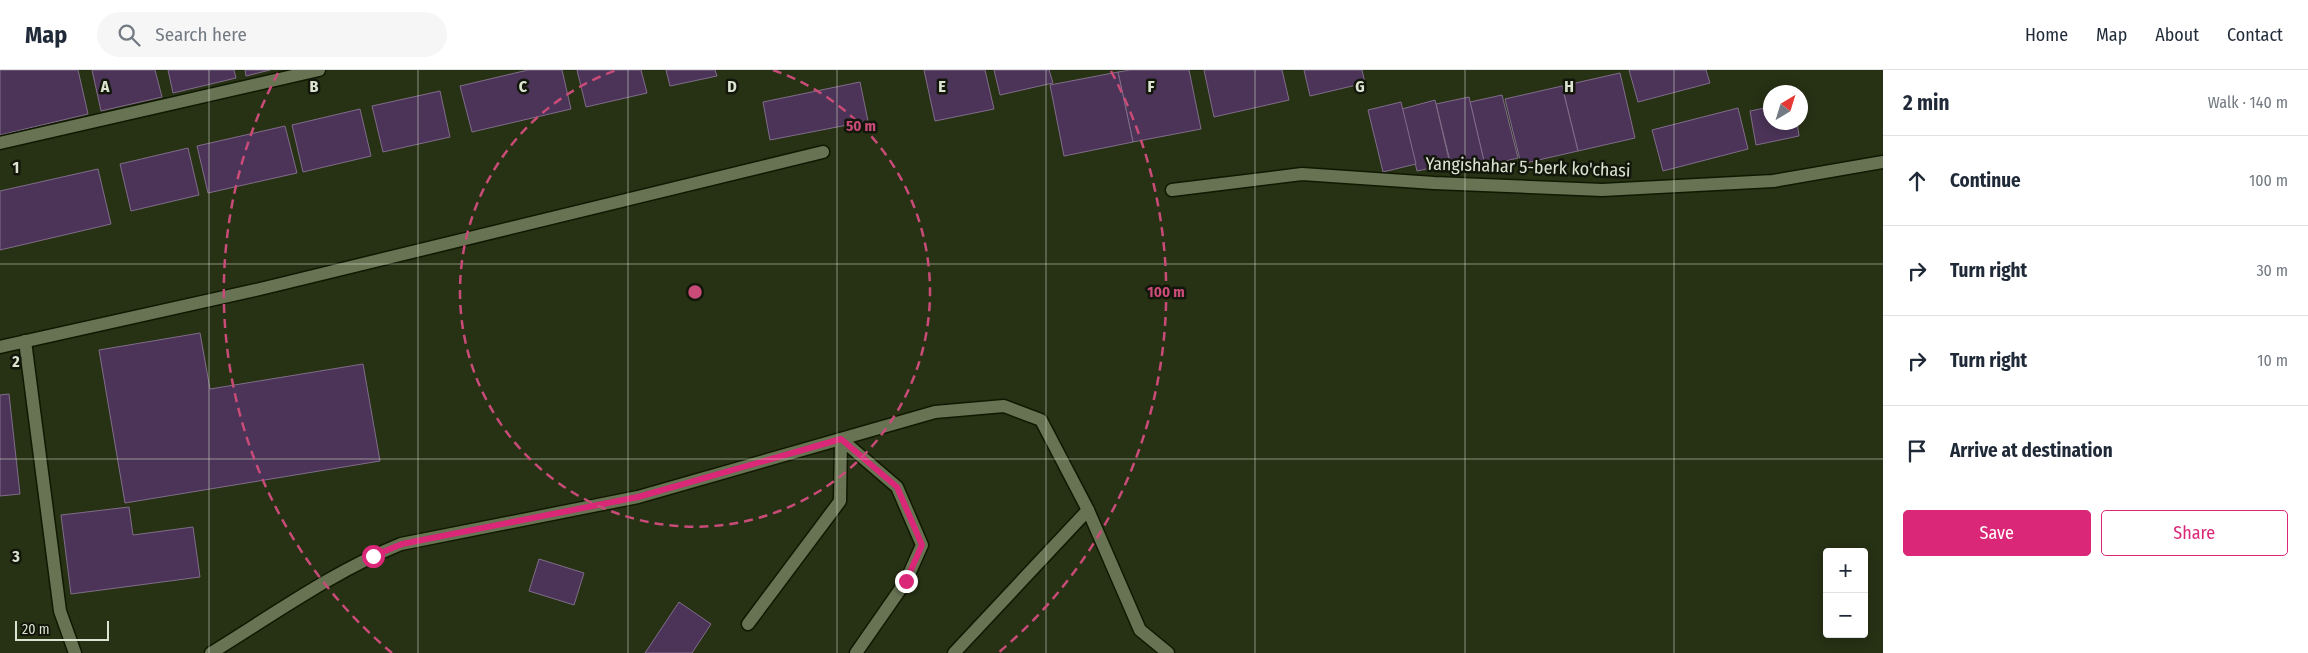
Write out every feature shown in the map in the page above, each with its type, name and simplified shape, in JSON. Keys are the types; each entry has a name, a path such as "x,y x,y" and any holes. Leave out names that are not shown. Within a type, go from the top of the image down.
{"street":[{"path":"0,143 319,70"},
{"path":"0,346 260,289 823,152"},
{"name":"Yangishahar 5-berk ko'chasi","path":"1172,190 1302,174 1434,183 1602,190 1773,181 1883,162"},
{"path":"25,341 60,611 75,653"},
{"path":"211,653 364,560 402,544 638,497 935,412 1004,406 1041,420 1088,510 1140,630 1168,653"},
{"path":"748,624 840,500 841,439"},
{"path":"841,439 897,487 922,545 906,581 856,653"},
{"path":"954,653 1088,510"}],"building":[{"path":"0,70 78,70 88,114 0,135"},
{"path":"92,70 155,70 162,97 101,111"},
{"path":"168,70 234,70 236,78 173,93"},
{"path":"245,70 270,70 246,76"},
{"path":"528,70 562,70 571,109 472,132 460,86"},
{"path":"577,70 641,70 647,93 586,107"},
{"path":"666,70 715,70 717,76 670,86"},
{"path":"924,70 985,70 994,109 935,121"},
{"path":"994,70 1049,70 1053,83 1000,95"},
{"path":"1130,70 1189,70 1201,129 1133,142 1118,72"},
{"path":"1204,70 1282,70 1289,100 1214,117"},
{"path":"1304,70 1362,70 1365,83 1310,96"},
{"path":"1629,70 1706,70 1710,83 1638,102"},
{"path":"1118,72 1133,142 1064,156 1050,85"},
{"path":"1620,73 1635,138 1578,151 1562,86"},
{"path":"860,82 868,121 770,140 763,102"},
{"path":"1562,86 1578,151 1521,164 1505,99"},
{"path":"440,91 450,137 383,152 372,106"},
{"path":"1502,95 1518,158 1485,166 1470,102"},
{"path":"1469,97 1484,161 1452,169 1436,104"},
{"path":"1435,100 1450,164 1417,171 1402,109"},
{"path":"1401,102 1416,164 1383,172 1368,110"},
{"path":"1738,108 1748,149 1663,171 1652,130"},
{"path":"1763,108 1763,130 1798,130 1799,136 1756,145 1750,111"},
{"path":"360,109 371,156 303,172 292,125"},
{"path":"285,126 297,173 208,193 197,146"},
{"path":"188,148 199,195 131,211 120,164"},
{"path":"98,169 111,224 0,250 0,191"},
{"path":"200,333 210,389 363,364 380,461 125,503 99,350"},
{"path":"9,394 20,494 0,496 0,395"},
{"path":"129,507 133,535 193,527 200,577 71,594 61,515"},
{"path":"539,559 584,573 574,605 529,591"},
{"path":"679,602 711,624 692,653 645,653"}],"route":[{"path":"373,556 402,544 638,497 841,439 897,487 922,545 906,581"}]}
